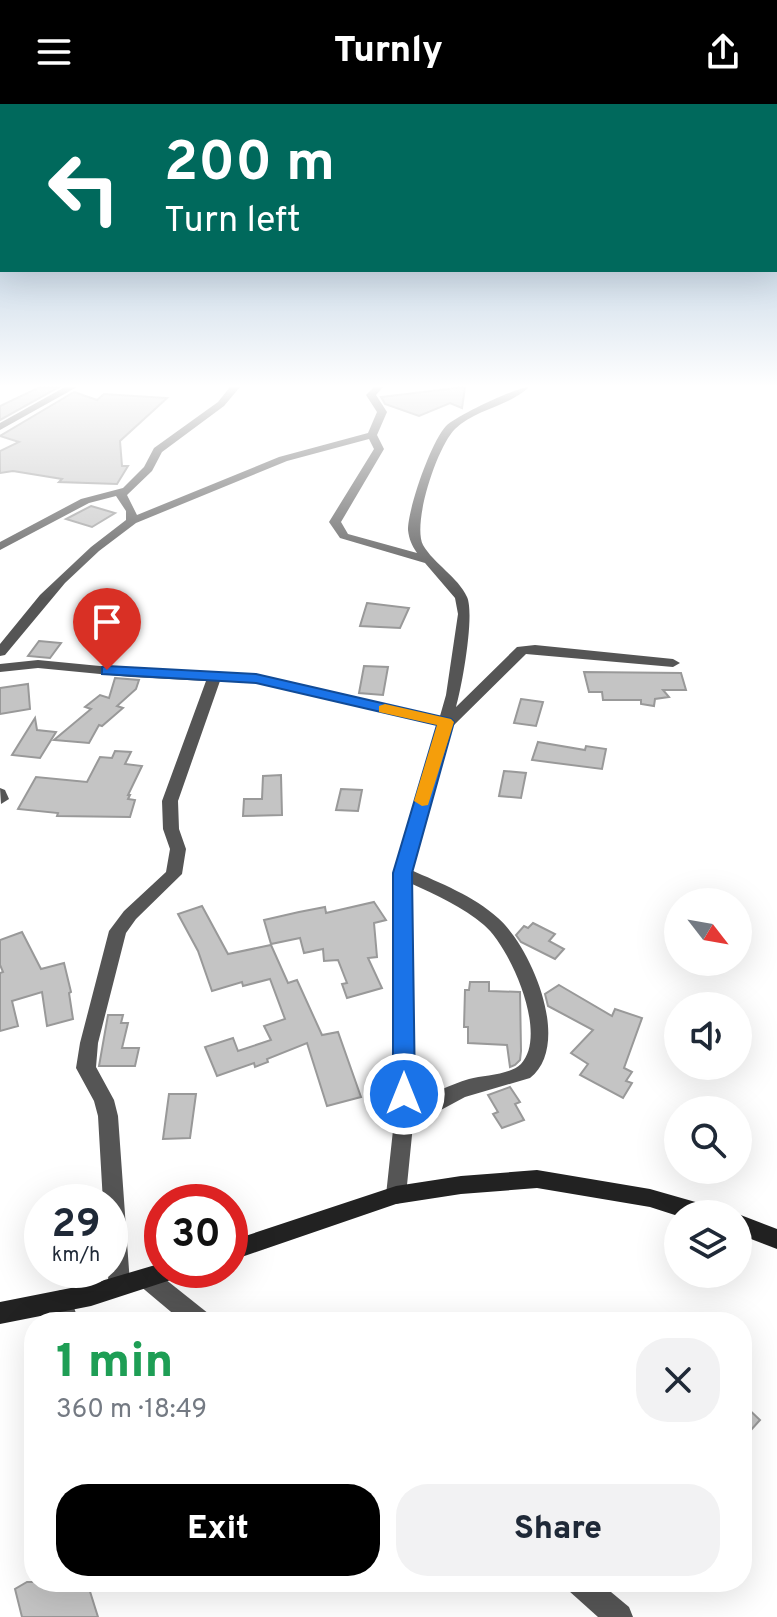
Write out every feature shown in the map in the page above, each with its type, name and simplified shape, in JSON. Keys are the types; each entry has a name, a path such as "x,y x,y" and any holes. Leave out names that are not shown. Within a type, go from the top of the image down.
{"main road":[{"path":"248,1245 396,1195 461,1185 537,1179 664,1202"},
{"path":"752,1229 777,1239"},
{"path":"32,1312 64,1311 109,1288"},
{"path":"0,1313 24,1312"}],"street":[{"path":"132,521 131,511 122,500 126,490 148,469 154,458"},
{"path":"0,652 43,600 95,548 132,521 288,458"},
{"path":"374,458 335,522 339,532 373,546 430,560"},
{"path":"396,1195 404,1121 402,873 453,695 464,614 461,597 415,540 414,523 434,458"},
{"path":"0,547 85,501 126,490"},
{"path":"445,724 522,650 673,663"},
{"path":"0,668 38,664 256,679 445,724"},
{"path":"112,1184 108,1116 104,1100 86,1068 89,1043 118,931 174,874 178,863 171,829 170,801 214,678"},
{"path":"402,873 426,883 497,927 531,989 541,1035 540,1051 530,1068 520,1075 465,1087 439,1097 404,1121"},
{"path":"159,1288 189,1312"},
{"path":"590,1592 619,1617"}],"building":[{"path":"0,458 121,458 122,466 128,466 117,484 59,482 62,479 13,471 0,473"},
{"path":"91,506 115,513 92,527 66,519"},
{"path":"367,603 409,608 400,628 360,626"},
{"path":"39,641 61,643 50,658 28,656"},
{"path":"364,666 388,667 383,695 359,693"},
{"path":"584,672 681,673 686,690 663,690 669,697 655,699 654,706 641,704 641,700 603,700 602,692 589,692"},
{"path":"115,678 139,680 136,689 117,706 123,708 102,726 99,725 89,743 54,740 91,709 85,707 100,695 109,698"},
{"path":"28,684 30,709 0,714 0,688"},
{"path":"521,699 543,702 536,726 514,723"},
{"path":"35,718 37,730 56,732 40,758 12,755"},
{"path":"538,742 585,750 586,746 606,749 602,769 532,760"},
{"path":"115,751 131,752 125,764 142,766 128,795 128,799 135,800 130,817 57,816 58,813 18,809 36,777 87,782 100,757 112,758"},
{"path":"504,771 526,773 521,798 499,796"},
{"path":"281,775 282,815 243,816 244,799 262,799 263,776"},
{"path":"341,789 362,790 358,811 336,810"},
{"path":"374,902 386,920 374,923 377,957 368,958 382,988 347,998 342,984 347,983 338,960 324,961 323,949 304,953 300,938 271,944 264,920 325,907 326,913"},
{"path":"202,906 228,954 271,945 288,983 297,980 322,1035 338,1032 361,1097 327,1106 307,1043 255,1067 254,1063 217,1076 205,1047 233,1038 238,1051 271,1040 264,1026 285,1019 270,979 243,986 242,982 212,991 198,951 178,914"},
{"path":"533,923 555,934 549,941 564,949 555,959 521,942 516,935 524,926 528,928"},
{"path":"22,932 41,969 64,963 73,1019 47,1026 42,992 12,1001 18,1026 0,1031 0,973 3,972 0,940"},
{"path":"470,982 489,982 489,991 520,992 521,1051 520,1060 515,1065 510,1067 507,1045 468,1043 468,1027 464,1027 465,990 469,990"},
{"path":"559,985 612,1016 615,1009 642,1018 624,1068 632,1072 626,1081 632,1083 623,1098 580,1075 588,1064 571,1053 593,1030 548,1006 545,994"},
{"path":"108,1015 123,1015 121,1023 128,1023 122,1048 139,1048 135,1066 99,1066"},
{"path":"510,1087 520,1102 515,1104 524,1120 502,1128 493,1114 498,1112 488,1095"},
{"path":"169,1094 196,1094 190,1138 163,1139"},
{"path":"752,1412 760,1420 752,1429"},
{"path":"24,1584 24,1592 90,1592 98,1617 22,1617 15,1589"}],"slow traffic":[{"path":"385,709 446,722 422,801"}],"route":[{"path":"107,670 256,679 446,722 402,873 404,1094"}]}
